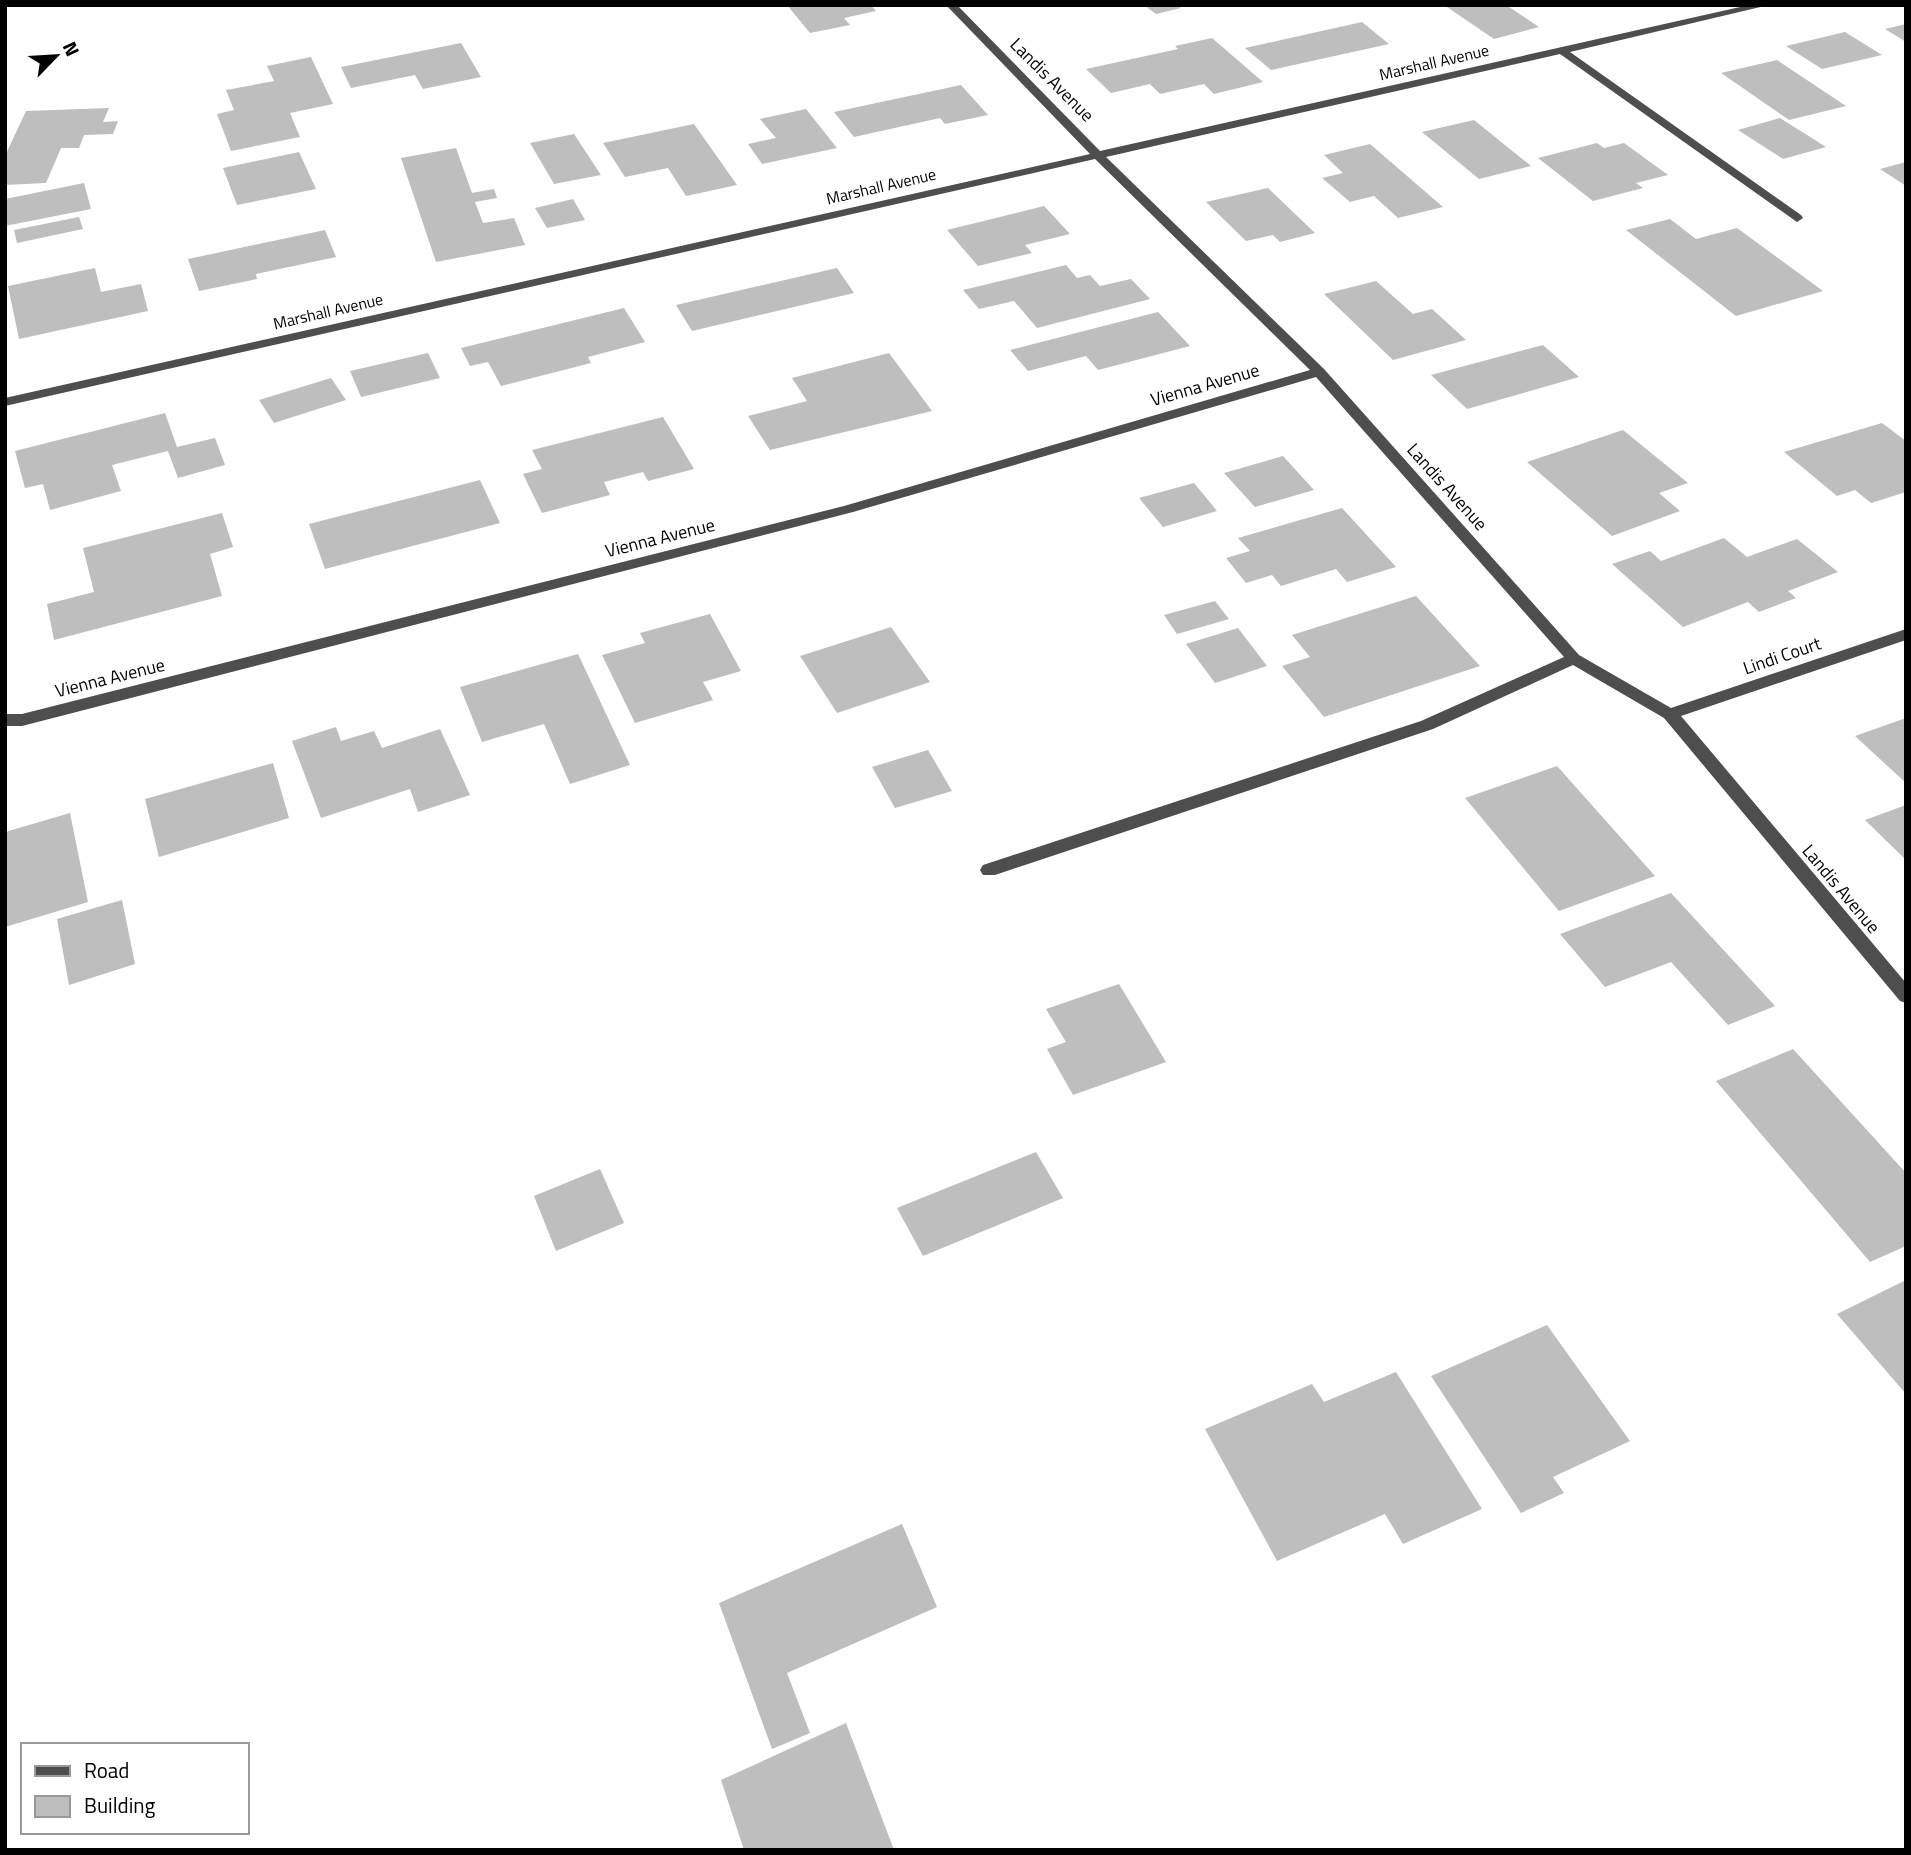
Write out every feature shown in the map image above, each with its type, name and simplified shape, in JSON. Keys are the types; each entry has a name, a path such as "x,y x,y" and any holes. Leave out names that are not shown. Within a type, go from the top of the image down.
{"street":[{"name":"Landis Avenue","path":"951,5 1098,155 1319,372 1574,659 1670,714 1906,996"},
{"name":"Marshall Avenue","path":"5,402 1764,5"},
{"path":"1562,51 1797,218"},
{"name":"Vienna Avenue","path":"5,720 22,720 848,509 1319,372"},
{"name":"Lindi Court","path":"1670,714 1906,634"},
{"path":"989,870 1427,725 1574,659"}],"building":[{"path":"787,5 871,5 876,11 844,18 850,25 810,33"},
{"path":"1144,5 1177,5 1181,8 1156,14"},
{"path":"1444,5 1506,5 1539,27 1494,39"},
{"path":"1362,22 1389,44 1271,70 1245,48"},
{"path":"1906,24 1906,42 1885,29"},
{"path":"1845,32 1882,55 1822,69 1786,46"},
{"path":"1212,38 1263,82 1214,94 1204,84 1160,94 1150,84 1111,93 1086,69 1178,49 1175,46"},
{"path":"461,43 481,77 423,89 415,75 351,88 341,67"},
{"path":"311,57 333,104 290,113 300,137 231,151 217,114 234,110 226,90 274,81 267,66"},
{"path":"1777,60 1846,106 1789,120 1721,73"},
{"path":"961,85 988,115 945,124 940,118 854,137 834,112"},
{"path":"109,108 103,122 118,121 113,134 84,135 79,148 61,148 46,183 5,185 5,156 26,111"},
{"path":"806,109 837,148 762,164 748,144 776,138 760,119"},
{"path":"1780,118 1826,147 1783,159 1738,130"},
{"path":"1474,120 1531,166 1479,179 1422,132"},
{"path":"694,124 737,185 686,196 668,168 625,177 603,143"},
{"path":"574,134 601,175 554,184 530,143"},
{"path":"1597,143 1604,148 1624,143 1668,175 1636,183 1643,188 1593,201 1538,158"},
{"path":"1370,144 1443,207 1398,218 1374,196 1350,202 1322,178 1343,173 1324,155"},
{"path":"456,148 472,193 494,189 497,198 475,202 483,223 514,218 525,245 436,262 401,158"},
{"path":"299,152 316,189 237,205 223,168"},
{"path":"1906,162 1906,186 1880,169"},
{"path":"84,183 91,209 5,226 5,199"},
{"path":"1268,188 1315,233 1280,242 1273,235 1246,241 1206,202"},
{"path":"573,199 585,220 547,228 535,208"},
{"path":"1044,206 1070,234 1025,245 1032,253 978,266 947,230"},
{"path":"79,217 83,229 17,243 14,230"},
{"path":"1670,219 1696,239 1737,228 1823,291 1736,316 1626,230"},
{"path":"325,230 336,257 256,274 257,279 199,291 188,259"},
{"path":"1066,265 1077,278 1090,275 1100,286 1131,279 1150,299 1037,328 1014,301 979,309 963,290"},
{"path":"95,268 101,292 141,284 148,311 19,339 8,286"},
{"path":"837,268 854,293 692,331 676,305"},
{"path":"1376,281 1413,314 1432,309 1466,340 1393,360 1324,294"},
{"path":"624,308 645,342 588,357 591,363 501,386 488,362 470,366 461,348"},
{"path":"1158,312 1190,346 1098,370 1086,356 1028,371 1010,350"},
{"path":"1543,345 1579,377 1467,409 1431,375"},
{"path":"428,353 440,378 361,397 350,371"},
{"path":"889,353 932,411 770,450 748,416 807,401 792,378"},
{"path":"331,378 346,400 274,423 259,400"},
{"path":"165,413 177,447 215,438 225,465 178,478 168,451 112,465 121,491 50,510 43,484 25,488 15,451"},
{"path":"663,417 694,469 648,481 643,472 604,482 610,495 542,513 523,474 542,469 532,450"},
{"path":"1882,423 1906,441 1906,492 1871,503 1855,490 1837,496 1784,452"},
{"path":"1623,430 1688,483 1659,493 1680,511 1612,536 1527,462"},
{"path":"1283,456 1314,490 1255,507 1224,473"},
{"path":"480,480 500,523 325,569 309,524"},
{"path":"1194,483 1217,511 1163,527 1139,498"},
{"path":"1342,508 1396,567 1347,582 1336,569 1281,586 1272,575 1246,583 1226,558 1250,551 1238,538"},
{"path":"222,513 233,547 210,554 222,596 54,640 47,604 94,592 83,548"},
{"path":"1724,538 1747,557 1797,539 1838,572 1788,591 1796,598 1759,612 1748,602 1683,627 1612,564 1650,551 1661,561"},
{"path":"1416,596 1480,666 1324,717 1282,666 1310,657 1292,635"},
{"path":"1215,601 1229,619 1177,634 1164,615"},
{"path":"710,614 741,671 703,682 713,700 635,723 602,655 645,643 640,633"},
{"path":"891,627 930,682 837,713 800,656"},
{"path":"1238,628 1267,666 1215,683 1186,644"},
{"path":"578,654 630,765 570,784 544,724 482,742 460,687"},
{"path":"1906,718 1906,783 1855,736"},
{"path":"336,727 341,741 374,731 382,748 440,729 470,795 418,812 410,789 321,818 292,741"},
{"path":"928,750 952,791 895,808 872,767"},
{"path":"273,763 289,818 159,857 145,799"},
{"path":"1557,766 1655,876 1559,911 1465,798"},
{"path":"1906,805 1906,860 1865,820"},
{"path":"70,813 88,902 5,927 5,832"},
{"path":"1671,893 1775,1006 1728,1025 1671,962 1605,987 1560,934"},
{"path":"122,900 135,964 69,985 57,919"},
{"path":"1119,984 1166,1062 1073,1095 1047,1049 1066,1042 1046,1009"},
{"path":"1793,1049 1906,1173 1906,1246 1870,1262 1716,1081"},
{"path":"1036,1152 1063,1198 923,1256 897,1208"},
{"path":"600,1169 624,1223 556,1251 534,1196"},
{"path":"1906,1280 1906,1394 1837,1314"},
{"path":"1547,1325 1630,1441 1553,1477 1564,1493 1521,1513 1431,1376"},
{"path":"1396,1372 1482,1509 1403,1544 1385,1514 1277,1561 1205,1429 1312,1384 1324,1402"},
{"path":"902,1524 937,1607 787,1673 810,1733 772,1749 719,1603"},
{"path":"846,1723 894,1850 744,1850 721,1780"}]}
